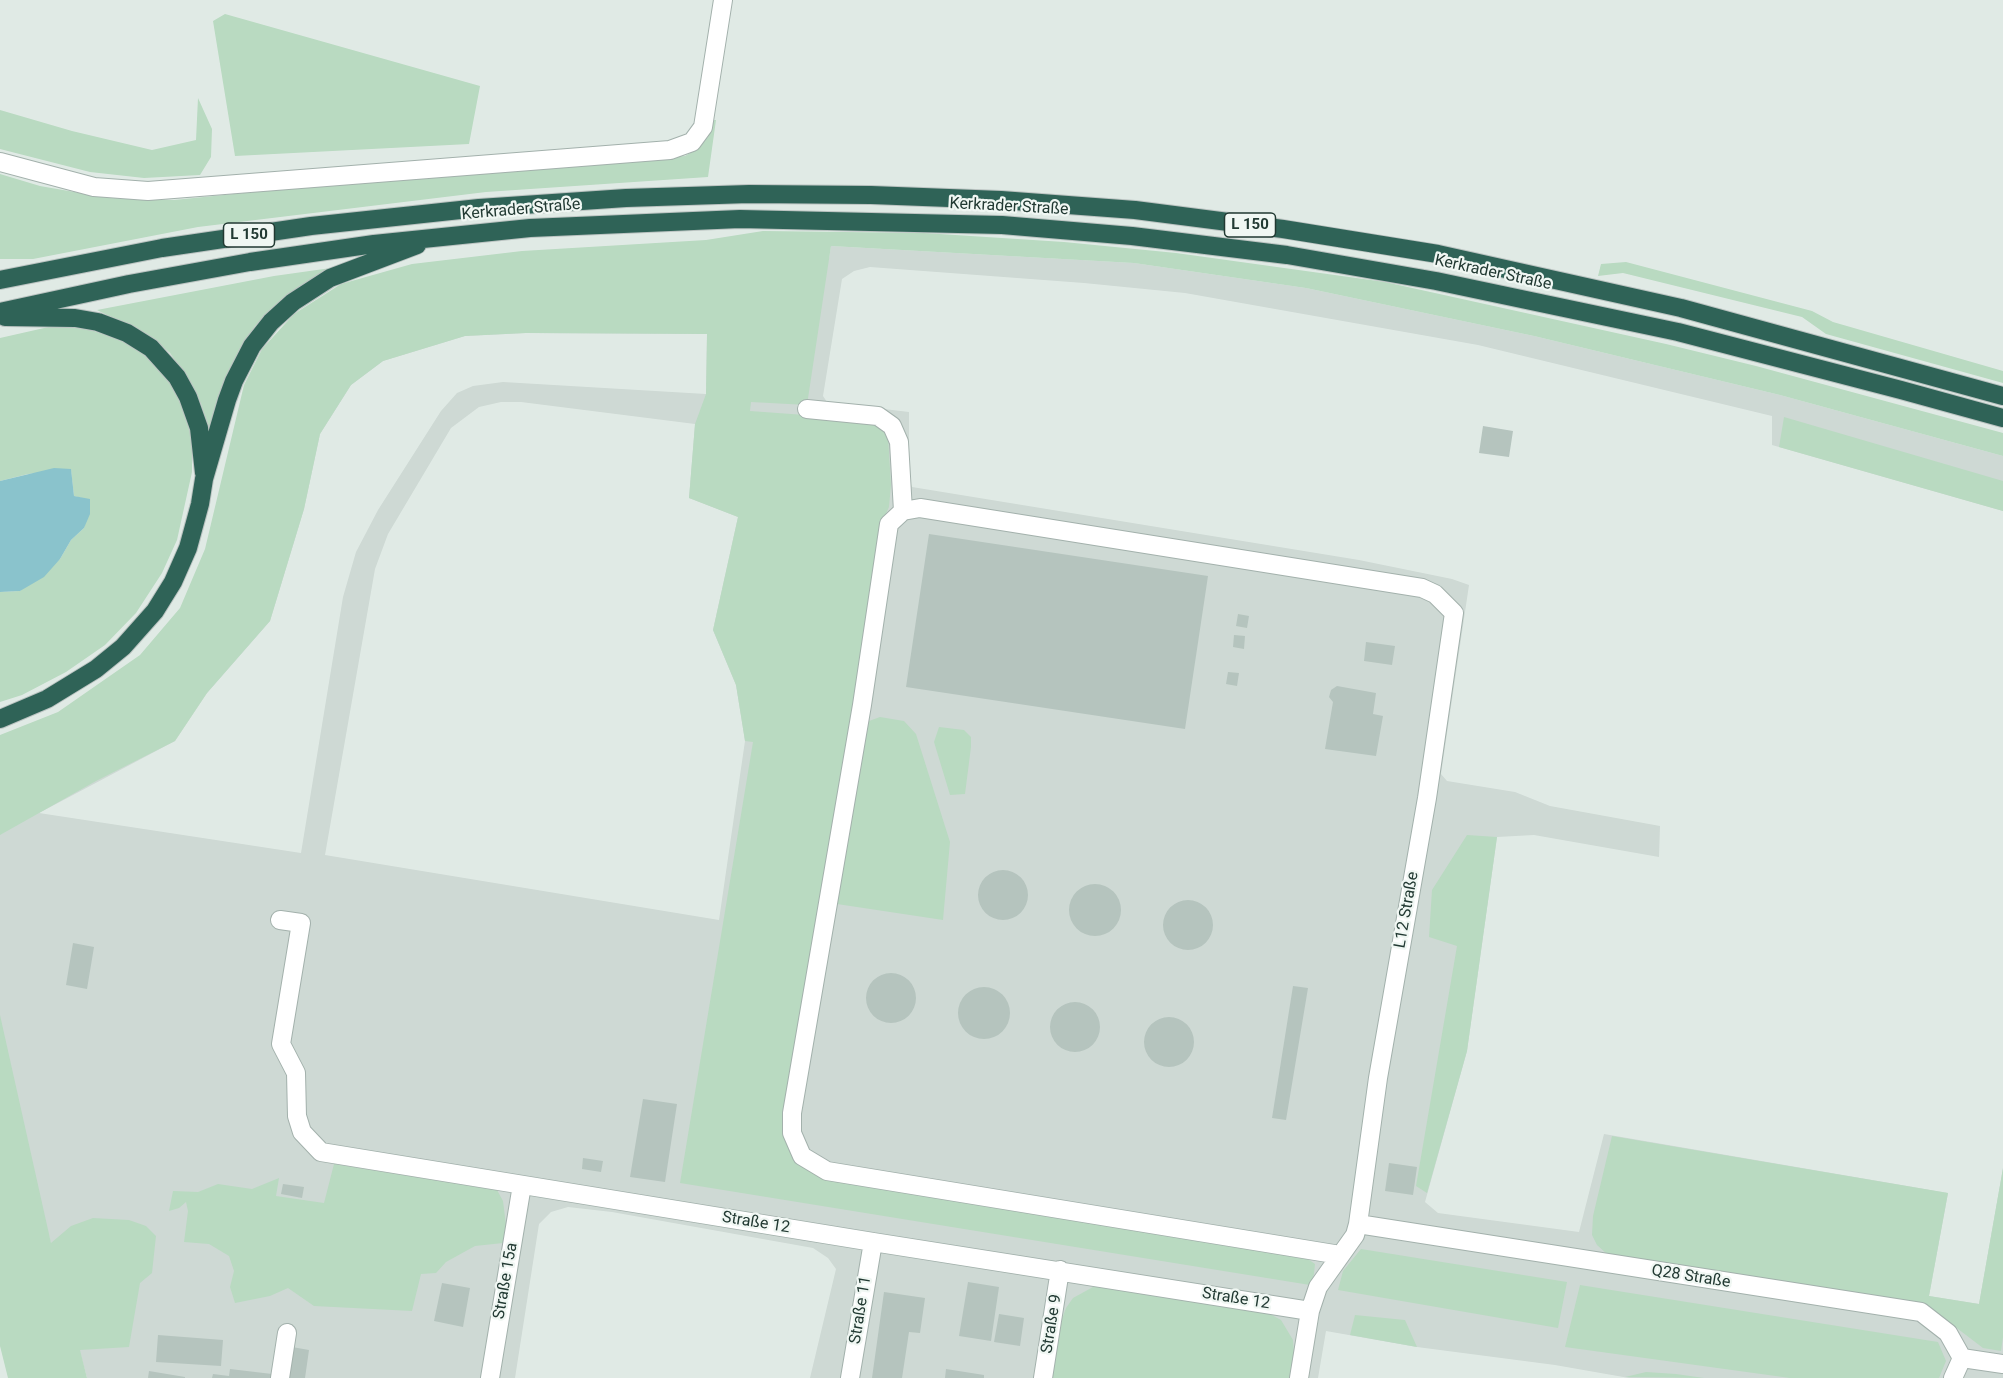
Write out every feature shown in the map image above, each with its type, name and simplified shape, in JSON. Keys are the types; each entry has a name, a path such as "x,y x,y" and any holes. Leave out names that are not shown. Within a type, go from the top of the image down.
{"highway":[{"name":"Kerkrader Straße","path":"0,280 185,244 311,226 479,208 626,198 748,194 1001,200 1135,210 1283,229 1438,254 1681,308 2003,396"},
{"name":"Kerkrader Straße","path":"0,314 129,284 250,262 438,237 572,225 740,219 1002,225 1132,236 1287,255 1470,288 1678,332 2003,418"},
{"name":"L 150","path":"0,719 47,699 108,659 146,623 166,595 181,566 194,530 204,479 234,381 252,346 271,322 300,297 330,278 438,237"},
{"name":"L 150","path":"0,314 75,318 98,322 127,333 151,348 177,377 188,397 199,428 204,479"}],"street":[{"path":"0,162 94,187 148,191 670,150 692,142 703,127 723,0"},
{"path":"807,409 878,416 892,426 898,442 903,511 889,524 862,705 792,1113 792,1134 802,1156 827,1171 1340,1255"},
{"name":"L12 Straße","path":"903,511 920,508 1411,586 1429,591 1443,601 1454,614 1426,798 1378,1078 1358,1224"},
{"name":"Straße 12","path":"280,920 301,923 281,1044 296,1073 297,1116 302,1132 321,1152 1310,1311"},
{"name":"Straße 15a","path":"490,1378 522,1185"},
{"path":"1299,1378 1310,1311 1318,1287 1355,1235 1358,1224"},
{"name":"Q28 Straße","path":"1358,1224 1921,1312 1948,1333 1962,1358"},
{"name":"Straße 11","path":"850,1378 873,1242"},
{"name":"Straße 9","path":"1043,1378 1060,1270"},
{"path":"280,1378 287,1333"},
{"path":"1953,1378 1962,1358 2003,1364"}],"shaded area":[{"path":"831,246 1134,263 1306,288 1534,336 1780,395 2003,456 2003,511 1772,445 1772,416 1478,345 1185,293 870,267 854,271 842,279 823,396 827,402 909,412 909,479 912,487 1359,560 1452,579 1469,585 1441,774 1447,781 1515,792 1550,806 1660,826 1659,857 1534,835 1497,837 1467,1051 1425,1202 1438,1213 1579,1232 1604,1134 1948,1193 1929,1296 1979,1304 2003,1168 2003,1378 1629,1378 1555,1365 1417,1347 1326,1331 1318,1378 810,1378 836,1269 828,1258 813,1248 612,1212 568,1207 551,1212 539,1224 515,1378 87,1378 0,1054 0,816 53,791 313,430 368,349 829,258","holes":["526,333 707,334 706,394 503,382 473,386 457,393 441,411 378,510 356,552 343,597 301,853 39,813 175,741 207,693 270,621 304,509 320,434 351,385 383,361 465,336","501,402 521,402 695,424 689,498 738,517 713,630 736,685 745,741 719,920 325,855 375,569 388,534 451,428 479,407"]}],"green space":[{"path":"225,14 480,86 469,144 235,156 213,21"},
{"path":"198,98 212,129 211,157 200,175 144,178 90,172 0,149 0,110 72,131 152,150 196,140"},
{"path":"713,120 716,120 708,177 486,192 198,227 33,259 0,259 0,174 40,186 109,198 174,200 685,156 699,148 708,137"},
{"path":"763,231 924,233 1064,242 1176,253 1385,282 1666,344 2003,433 2003,456 1780,395 1534,336 1306,288 1134,263 831,246 807,405 751,402 750,411 805,415 880,425 888,436 891,485 889,507 883,520 792,1156 1305,1257 1315,1264 1310,1285 680,1183 753,742 745,741 736,685 713,630 738,517 689,498 695,424 706,394 707,334 526,333 465,336 383,361 351,385 320,434 304,509 270,621 207,693 175,741 96,781 0,835 0,735 58,712 140,655 180,608 205,549 244,385 262,349 294,314 341,284 412,264 522,251 706,240"},
{"path":"1626,262 1812,311 1833,322 2003,371 2003,383 1826,334 1802,317 1623,273 1598,276 1601,264"},
{"path":"338,267 314,277 288,294 255,326 236,357 220,395 209,436 201,404 170,353 152,338 97,310 274,276"},
{"path":"53,326 88,329 119,339 143,354 169,380 184,408 192,438 192,472 177,540 162,573 136,613 105,645 66,672 22,695 0,702 0,592 20,591 60,559 71,540 84,528 90,500 74,496 71,470 28,474 0,481 0,338"},
{"path":"1784,417 2003,481 2003,511 1779,447"},
{"path":"880,717 904,721 916,734 950,842 943,920 837,904 869,721"},
{"path":"939,727 964,730 971,737 965,794 950,795 934,742"},
{"path":"1467,835 1497,837 1467,1051 1427,1193 1416,1186 1457,946 1429,937 1432,890"},
{"path":"0,1015 51,1243 71,1226 93,1218 129,1220 146,1226 156,1236 152,1273 140,1283 129,1347 80,1350 87,1378 8,1378 0,1346"},
{"path":"1612,1136 1948,1193 1929,1296 1979,1304 2003,1168 2003,1337 2001,1351 1983,1348 1924,1303 1607,1254 1597,1245 1592,1235 1593,1216"},
{"path":"334,1164 497,1190 503,1201 506,1225 503,1243 475,1246 446,1262 436,1273 421,1274 412,1311 314,1306 288,1288 270,1296 235,1303 230,1287 234,1271 229,1256 209,1244 184,1242 188,1211 186,1202 179,1208 169,1211 173,1191 198,1192 218,1184 252,1189 279,1178 276,1196 324,1203"},
{"path":"1361,1249 1567,1282 1558,1328 1338,1290 1343,1271"},
{"path":"1580,1285 1938,1342 1946,1361 1939,1378 1790,1378 1565,1347"},
{"path":"1093,1287 1109,1287 1268,1313 1281,1320 1293,1340 1291,1378 1052,1378 1066,1308 1073,1298"},
{"path":"1355,1315 1405,1320 1417,1347 1350,1335"},
{"path":"1646,1372 1676,1374 1704,1378 1625,1377"}],"water":[{"path":"54,468 71,469 74,496 90,499 90,514 84,528 71,540 60,559 44,577 20,591 0,592 0,481"}],"building":[{"path":"1483,426 1513,431 1509,457 1479,453"},
{"path":"929,534 1208,576 1185,729 906,687"},
{"path":"1238,614 1249,616 1247,628 1236,626"},
{"path":"1234,635 1245,636 1244,649 1233,647"},
{"path":"1366,642 1395,646 1392,665 1364,661"},
{"path":"1228,672 1239,673 1237,686 1226,684"},
{"path":"1337,686 1376,693 1373,714 1383,716 1376,756 1325,749 1333,702 1329,697 1331,690"},
{"path":"998,870 1008,870 1021,877 1028,890 1028,900 1021,913 1008,920 998,920 989,916 982,909 978,900 978,890 982,881 989,874"},
{"path":"1095,884 1105,886 1113,892 1119,900 1121,910 1119,920 1113,928 1105,934 1095,936 1085,934 1077,928 1071,920 1069,910 1071,900 1077,892 1085,886"},
{"path":"1183,900 1193,900 1206,907 1213,920 1213,930 1206,943 1193,950 1183,950 1174,946 1167,939 1163,930 1163,920 1167,911 1174,904"},
{"path":"73,943 94,947 87,989 66,985"},
{"path":"896,973 909,980 915,988 915,1008 909,1016 901,1022 886,1023 873,1016 867,1008 866,993 873,980 881,974"},
{"path":"1293,986 1308,988 1286,1120 1272,1118"},
{"path":"984,987 994,989 1002,995 1008,1003 1010,1013 1008,1023 1002,1031 994,1037 984,1039 974,1037 966,1031 960,1023 958,1013 960,1003 966,995 974,989"},
{"path":"1070,1002 1080,1002 1093,1009 1100,1022 1100,1032 1093,1045 1080,1052 1070,1052 1061,1048 1054,1041 1050,1032 1050,1022 1054,1013 1061,1006"},
{"path":"1174,1017 1187,1024 1193,1032 1193,1052 1187,1060 1179,1066 1164,1067 1151,1060 1145,1052 1144,1037 1151,1024 1159,1018"},
{"path":"643,1099 677,1104 665,1182 630,1177"},
{"path":"583,1158 603,1161 601,1172 582,1169"},
{"path":"1389,1163 1417,1167 1413,1195 1385,1191"},
{"path":"283,1184 304,1187 302,1198 281,1194"},
{"path":"968,1282 999,1287 991,1341 959,1336"},
{"path":"442,1283 470,1288 463,1327 434,1321"},
{"path":"884,1292 925,1298 920,1333 909,1332 902,1378 872,1378"},
{"path":"999,1314 1024,1318 1020,1346 994,1342"},
{"path":"158,1335 223,1340 221,1366 156,1362"},
{"path":"292,1347 309,1350 305,1378 288,1378"},
{"path":"230,1369 272,1374 272,1378 212,1378 213,1374 229,1376"},
{"path":"946,1369 984,1375 984,1378 945,1378"},
{"path":"149,1371 185,1377 185,1378 148,1378"}]}
